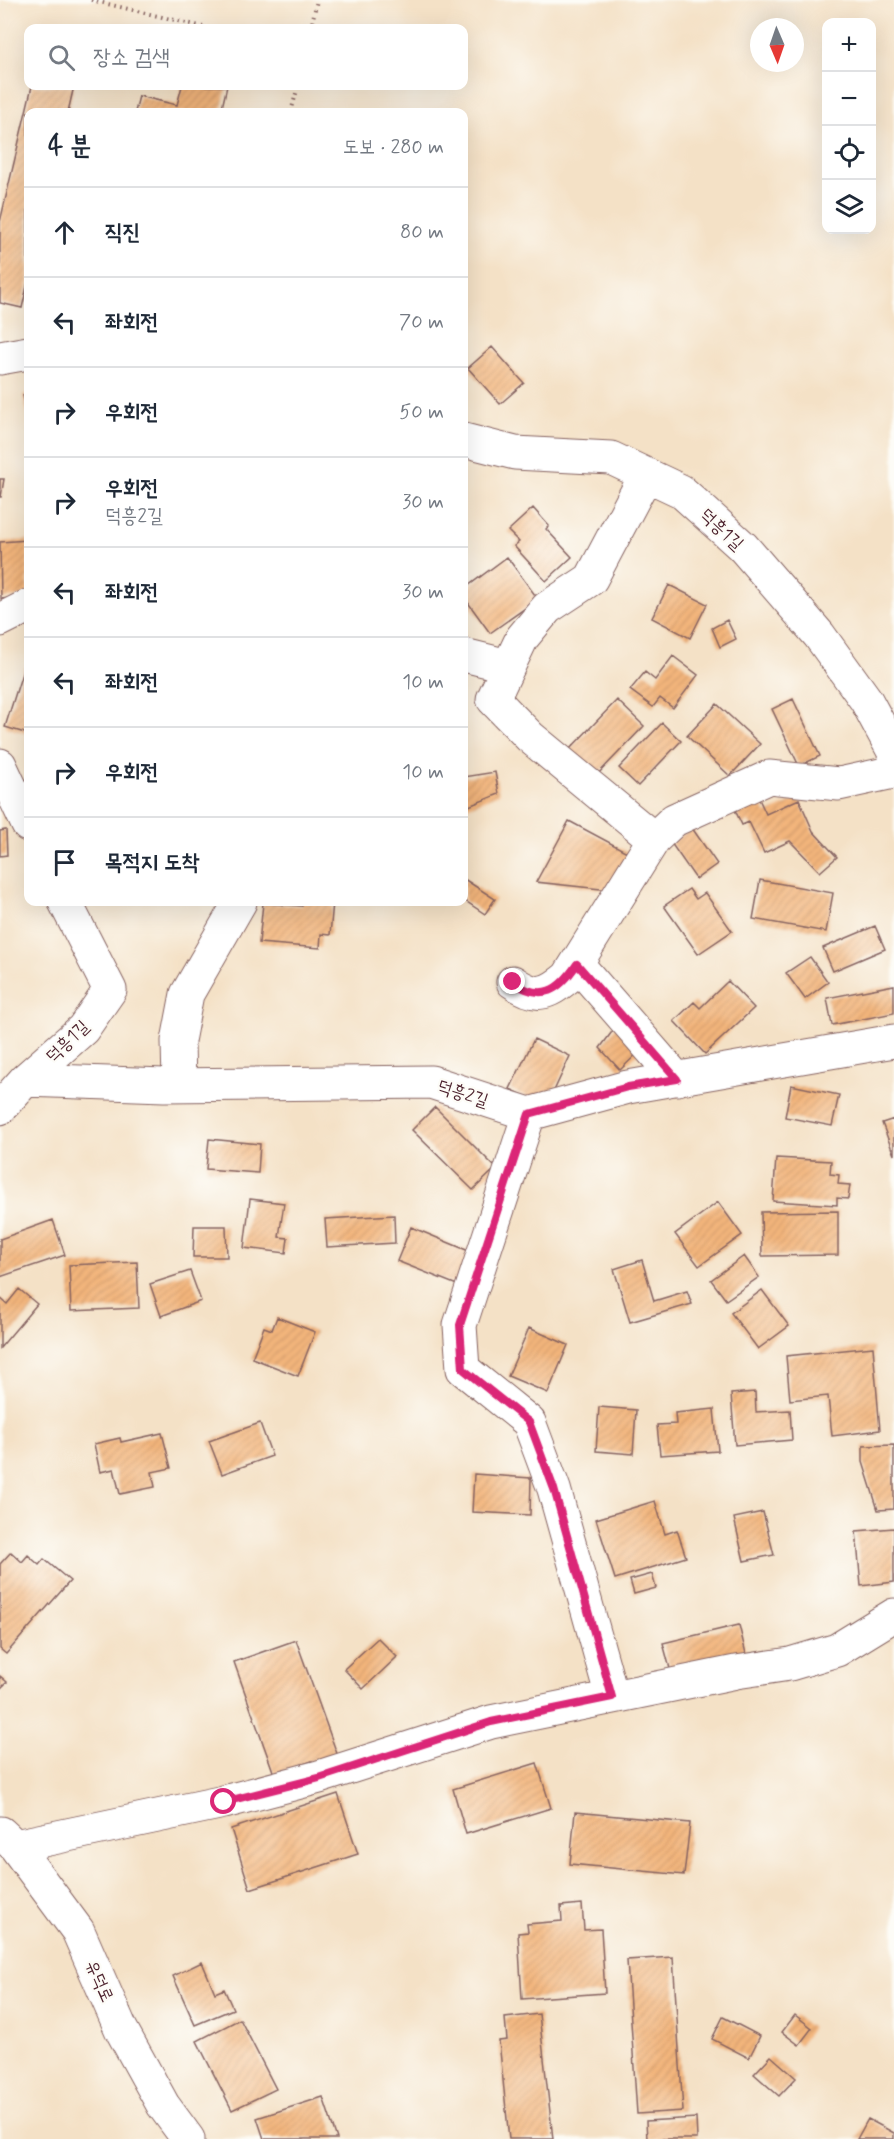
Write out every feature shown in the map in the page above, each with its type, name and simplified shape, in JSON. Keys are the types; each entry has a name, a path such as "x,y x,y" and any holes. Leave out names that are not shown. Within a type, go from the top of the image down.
{"street":[{"path":"0,358 24,354"},
{"name":"덕흥1길","path":"468,441 515,453 611,458 681,491 743,547 819,635 866,700 894,752"},
{"path":"646,475 591,579 547,608 522,638 493,699 530,736 654,839"},
{"path":"0,620 24,608"},
{"path":"468,656 508,666"},
{"path":"0,765 24,816"},
{"path":"513,982 526,991 537,994 553,990 568,977 654,839 674,820 770,777 839,784 894,772"},
{"name":"덕흥1길","path":"25,1080 83,1029 110,990 67,906"},
{"path":"179,1085 178,1041 187,994 238,906"},
{"path":"577,964 677,1079"},
{"path":"612,1697 554,1489 529,1422 463,1369 460,1325 529,1114 628,1087 894,1041"},
{"path":"0,1108 25,1080"},
{"name":"덕흥2길","path":"25,1080 179,1085 431,1082 529,1114"},
{"path":"8,1839 224,1802 319,1778 491,1722 790,1664 837,1650 894,1615"},
{"name":"유덕로","path":"8,1839 78,1931 121,2029 163,2105 188,2139"}],"path":[{"path":"92,0 191,24"},
{"path":"312,24 317,0"},
{"path":"292,108 297,90"}],"building":[{"path":"31,90 73,90 69,108 27,108"},
{"path":"181,90 226,90 222,108 136,108 139,96 177,105"},
{"path":"24,120 24,299 22,308 0,303 0,222"},
{"path":"492,347 524,383 500,404 468,368"},
{"path":"0,479 4,479 1,497 0,497"},
{"path":"533,508 549,526 546,529 572,557 546,581 514,546 519,542 508,531"},
{"path":"24,540 24,596 1,599 0,542"},
{"path":"507,557 538,599 490,633 468,603 468,586"},
{"path":"669,585 707,604 690,638 652,618"},
{"path":"727,620 736,639 720,647 712,628"},
{"path":"673,656 698,675 673,708 660,698 653,707 630,690 645,672 655,680"},
{"path":"24,667 24,733 5,727"},
{"path":"793,699 820,756 799,766 772,709"},
{"path":"617,700 644,726 595,777 567,752"},
{"path":"717,704 760,744 730,776 687,736"},
{"path":"662,723 681,741 638,786 619,768"},
{"path":"495,772 499,794 468,806 468,776"},
{"path":"759,799 766,814 799,799 813,831 837,857 820,872 790,841 764,853 749,822 742,825 735,810"},
{"path":"569,821 629,853 610,890 536,882"},
{"path":"692,828 717,864 696,879 671,843"},
{"path":"6,830 7,855 0,856 0,831"},
{"path":"760,880 833,893 826,932 753,919"},
{"path":"468,882 495,899 485,914 468,903"},
{"path":"689,889 696,899 705,893 732,931 698,954 664,906"},
{"path":"263,906 333,906 330,935 321,934 320,948 259,943"},
{"path":"875,926 885,949 833,971 823,948"},
{"path":"810,957 828,982 805,999 786,973"},
{"path":"728,981 754,1008 705,1054 674,1021 694,1002 700,1008"},
{"path":"894,985 894,1013 832,1025 827,998"},
{"path":"620,1021 644,1047 620,1070 600,1048"},
{"path":"534,1039 570,1056 547,1106 510,1089"},
{"path":"791,1085 839,1095 832,1126 785,1117"},
{"path":"435,1107 496,1168 473,1190 412,1130"},
{"path":"894,1119 894,1155 882,1123"},
{"path":"209,1139 260,1144 258,1173 206,1169"},
{"path":"776,1158 831,1161 830,1174 839,1175 838,1184 850,1185 848,1199 837,1198 837,1205 773,1201"},
{"path":"250,1199 284,1203 279,1237 288,1238 286,1253 244,1248"},
{"path":"718,1202 742,1235 699,1266 675,1234"},
{"path":"838,1211 838,1255 762,1256 761,1212"},
{"path":"394,1215 395,1243 327,1247 325,1219"},
{"path":"53,1220 65,1255 0,1277 0,1239"},
{"path":"194,1226 226,1226 227,1257 193,1257"},
{"path":"411,1227 476,1254 462,1287 397,1261"},
{"path":"744,1256 759,1277 726,1300 711,1280"},
{"path":"642,1260 654,1301 687,1291 692,1304 630,1322 614,1269"},
{"path":"137,1262 139,1308 71,1311 69,1265"},
{"path":"190,1271 201,1301 161,1316 150,1284"},
{"path":"19,1289 37,1304 0,1348 0,1298 7,1304"},
{"path":"762,1290 789,1326 758,1349 731,1313"},
{"path":"277,1317 315,1332 298,1376 252,1358 264,1327 272,1330"},
{"path":"529,1328 568,1345 548,1393 508,1376"},
{"path":"873,1347 880,1430 832,1436 828,1396 790,1400 786,1356"},
{"path":"755,1392 756,1412 790,1410 792,1440 735,1445 731,1394"},
{"path":"599,1407 636,1410 633,1454 596,1451"},
{"path":"714,1409 718,1451 660,1455 657,1425 676,1424 675,1413"},
{"path":"260,1423 272,1456 222,1474 209,1441"},
{"path":"162,1433 171,1468 152,1472 155,1487 120,1494 114,1469 100,1472 94,1444 120,1438 121,1442"},
{"path":"894,1445 894,1509 878,1510 863,1462 863,1446"},
{"path":"474,1474 531,1478 530,1515 472,1512"},
{"path":"655,1501 665,1534 677,1530 686,1557 615,1579 596,1519"},
{"path":"763,1512 774,1555 744,1561 734,1518"},
{"path":"894,1528 894,1582 861,1586 856,1531"},
{"path":"11,1552 22,1562 28,1555 39,1565 44,1559 70,1581 6,1654 0,1649 0,1564"},
{"path":"652,1574 656,1588 634,1594 630,1580"},
{"path":"739,1625 748,1662 673,1680 663,1643"},
{"path":"378,1638 397,1657 363,1689 344,1669"},
{"path":"296,1640 340,1762 315,1771 312,1761 274,1774 234,1662"},
{"path":"0,1676 7,1682 0,1689"},
{"path":"537,1763 551,1808 466,1834 453,1789"},
{"path":"338,1794 358,1854 250,1889 231,1829"},
{"path":"575,1812 690,1823 684,1875 570,1864"},
{"path":"582,1904 584,1930 601,1929 605,1993 522,1999 518,1933 528,1932 527,1924 562,1921 561,1906"},
{"path":"673,1957 683,2111 637,2114 627,1960"},
{"path":"202,1962 215,1993 224,1989 233,2009 195,2025 173,1976"},
{"path":"539,2014 553,2139 509,2139 499,2041 507,2040 505,2018"},
{"path":"795,2015 812,2028 799,2045 782,2032"},
{"path":"723,2017 760,2036 749,2058 712,2039"},
{"path":"240,2019 276,2089 232,2110 197,2041"},
{"path":"771,2056 796,2078 779,2096 754,2074"},
{"path":"323,2097 337,2139 264,2139 257,2118"},
{"path":"696,2118 697,2139 647,2139 646,2121"},
{"path":"868,2119 894,2133 894,2139 857,2139"}],"route":[{"path":"224,1802 319,1778 491,1722 612,1697 554,1489 529,1422 463,1369 460,1325 529,1114 628,1087 677,1079 577,964 568,977 553,990 537,994 526,991 513,982"}]}
